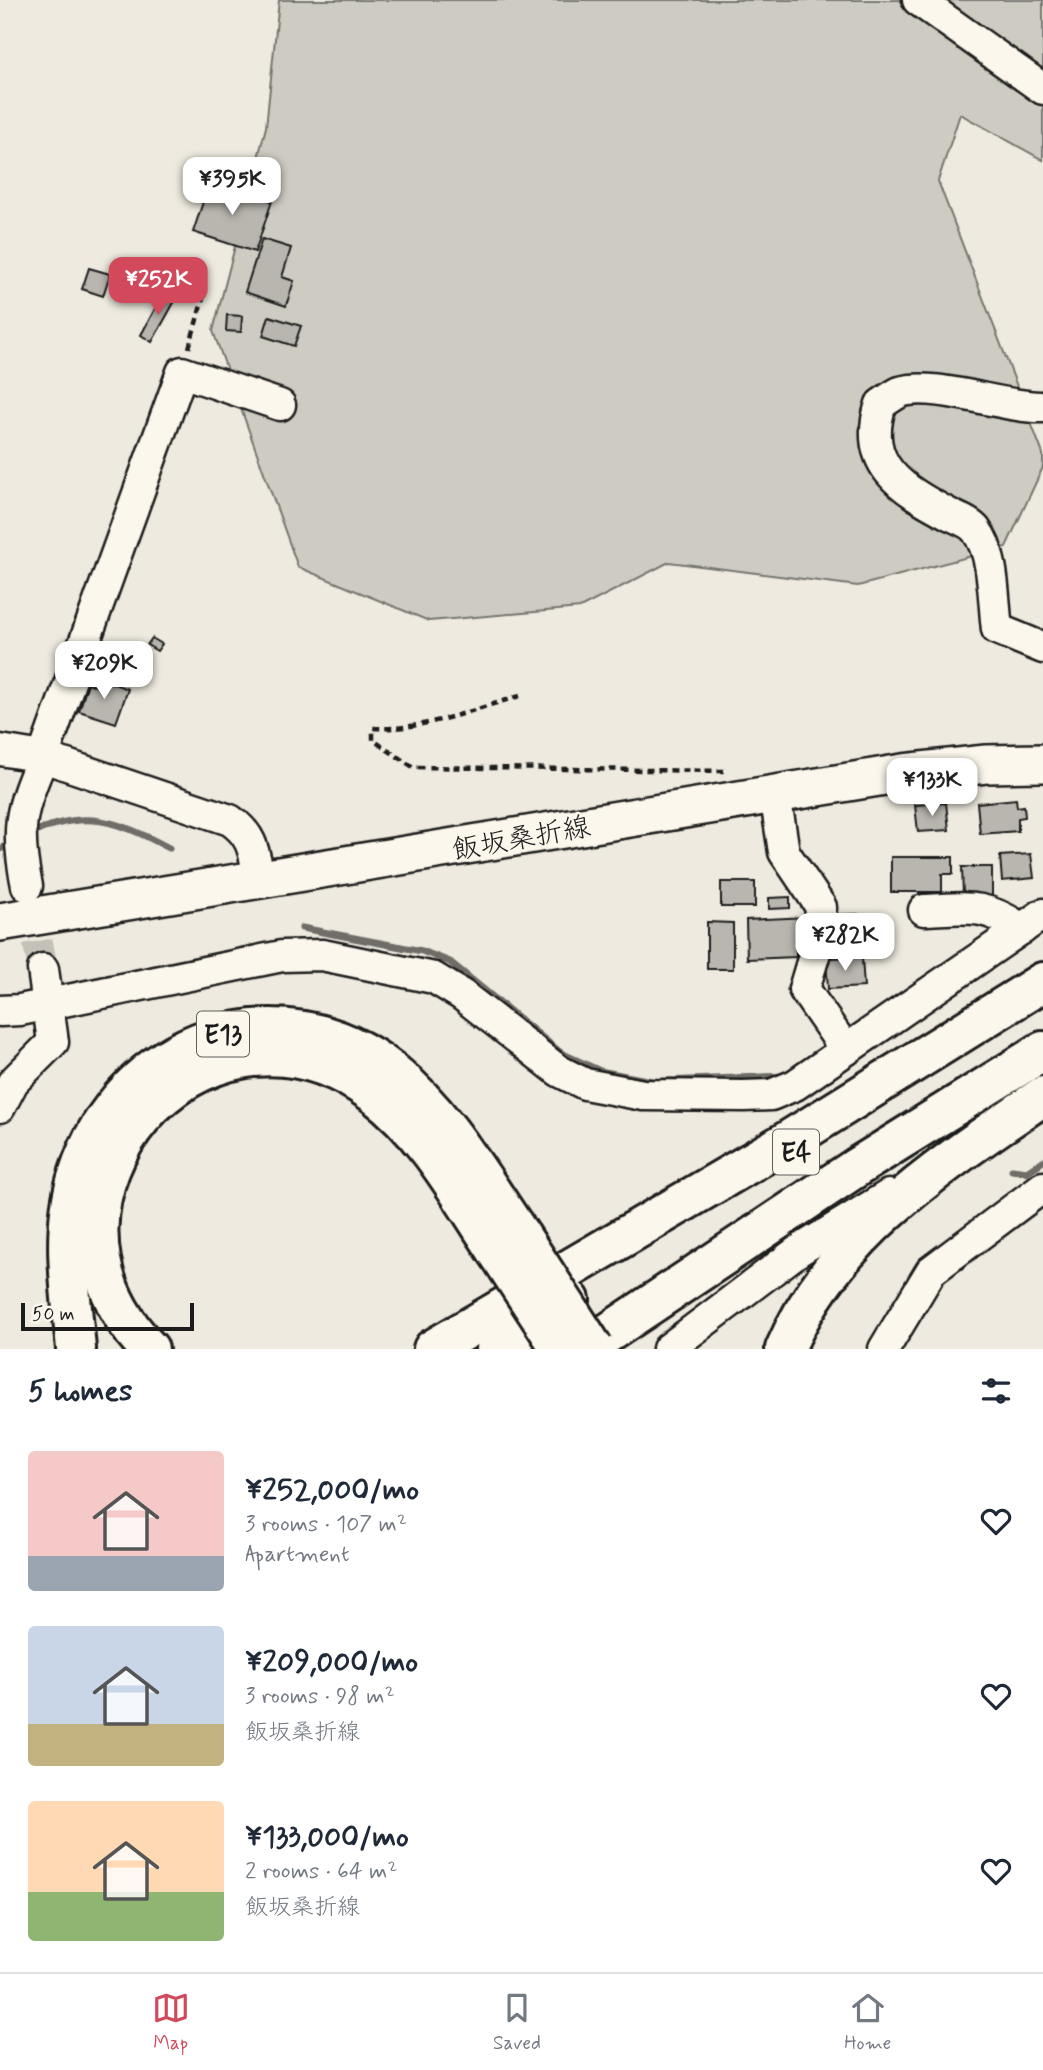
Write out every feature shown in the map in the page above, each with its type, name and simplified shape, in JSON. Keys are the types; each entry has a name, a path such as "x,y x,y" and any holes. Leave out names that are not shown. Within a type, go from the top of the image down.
{"highway":[{"path":"433,1349 784,1143 1043,982"},
{"name":"E4","path":"496,1349 886,1094 1043,996"},
{"name":"E13","path":"76,1349 69,1217 77,1176 92,1139 113,1105 139,1076 175,1052 212,1036 250,1029 288,1030 327,1038 363,1052 393,1073 424,1101 452,1136 509,1243 594,1349"},
{"name":"E4","path":"584,1349 857,1167 1043,1051"},
{"path":"149,1349 115,1303 102,1266 98,1224 106,1185 120,1148 141,1115 163,1094 190,1075 220,1063 282,1057 319,1065 373,1093 399,1116 509,1243 561,1349"},
{"path":"785,1349 802,1314 845,1254 872,1224 947,1161 1043,1096"}],"main road":[{"name":"飯坂桑折線","path":"0,922 903,773 986,764 1043,763"}],"street":[{"path":"918,0 1043,89"},
{"path":"27,886 20,854 19,823 27,795 182,372 280,405"},
{"path":"1043,407 1026,407 933,391 901,392 881,404 878,414 879,453 895,481 907,492 976,528 988,555 998,629 1043,648"},
{"path":"0,750 43,757 230,820 245,830 252,846 260,881"},
{"path":"775,794 784,852 821,907 819,939 804,989 846,1050"},
{"path":"924,910 979,908 1032,922"},
{"path":"0,1011 282,957 322,955 433,978 463,995 559,1070 585,1084 615,1091 675,1096 771,1095 796,1085 1032,922"},
{"path":"0,1107 13,1082 53,1042 44,969"},
{"path":"667,1349 799,1251 947,1161"},
{"path":"884,1349 931,1270 1043,1187"}],"path":[{"path":"182,372 205,291"},
{"path":"520,696 424,723 394,729 373,728 373,740 413,767 733,771"}],"shaded area":[{"path":"279,0 1043,0 1043,160 960,114 938,181 1043,454 1043,467 1006,547 858,586 669,562 580,608 429,621 298,567 213,331 266,127"}],"building":[{"path":"210,181 272,201 255,252 193,232"},
{"path":"262,239 291,248 282,277 294,281 286,306 245,292"},
{"path":"89,268 110,274 103,296 82,289"},
{"path":"164,292 176,299 152,342 141,335"},
{"path":"227,315 242,316 241,332 226,331"},
{"path":"269,316 301,326 294,346 263,336"},
{"path":"152,638 162,644 157,651 147,645"},
{"path":"112,661 122,664 118,675 109,672"},
{"path":"103,680 128,689 116,723 79,711 88,683 100,688"},
{"path":"1016,799 1017,807 1024,806 1025,817 1018,818 1018,831 980,834 977,803"},
{"path":"946,803 949,830 918,832 915,805"},
{"path":"1031,854 1034,878 1002,881 1000,856"},
{"path":"891,857 953,857 953,874 942,874 942,892 891,892"},
{"path":"962,867 992,867 992,896 963,896"},
{"path":"721,882 755,882 755,907 721,907"},
{"path":"790,897 790,908 769,909 769,898"},
{"path":"858,914 859,940 831,941 830,915"},
{"path":"809,917 810,939 796,939 796,957 747,959 746,920"},
{"path":"707,922 733,923 733,969 707,969"},
{"path":"862,957 864,987 828,989 826,958"}],"waterway":[{"path":"29,835 67,821 100,821 133,831 169,848"},
{"path":"0,849 15,842"},
{"path":"302,928 422,951 450,962 561,1053 600,1071 652,1081"},
{"path":"664,1081 785,1076"},
{"path":"1012,1170 1027,1172 1043,1161"}],"tunnel":[{"path":"29,897 43,969"}]}
